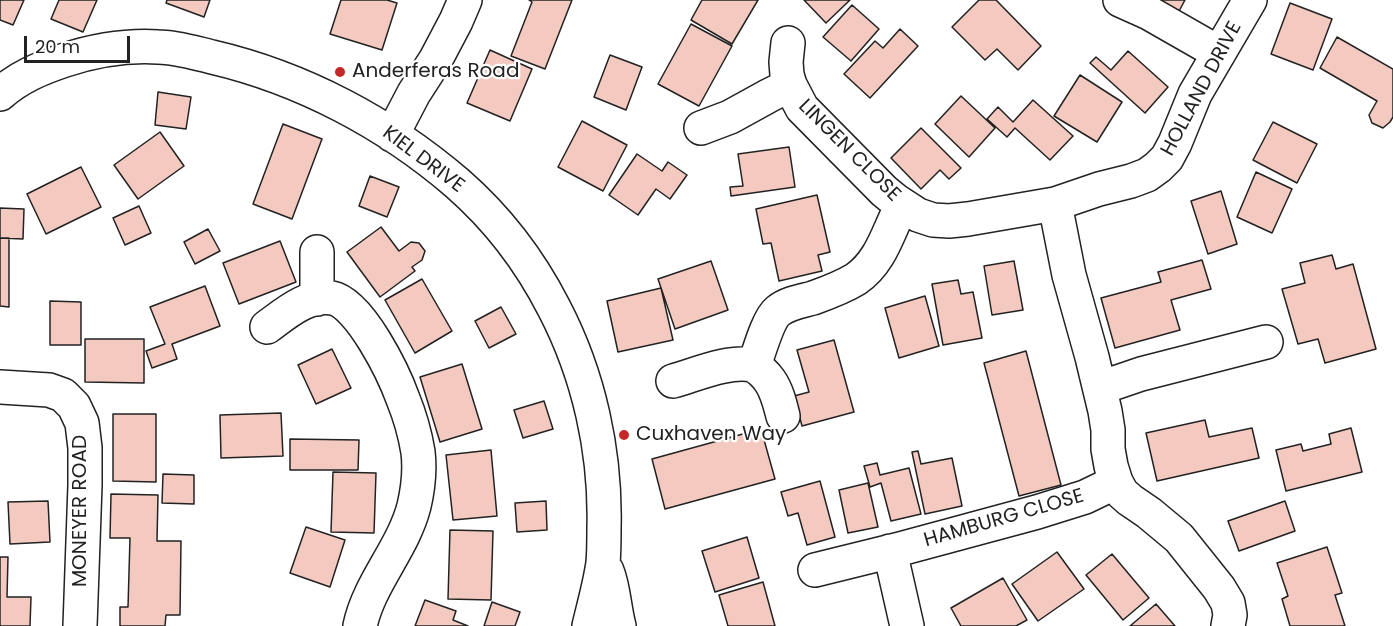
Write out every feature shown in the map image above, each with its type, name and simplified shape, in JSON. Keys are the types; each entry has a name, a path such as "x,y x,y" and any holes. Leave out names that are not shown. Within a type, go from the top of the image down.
{"street":[{"path":"392,135 414,93 436,59 465,0"},
{"path":"1120,0 1149,13 1218,53"},
{"name":"HOLLAND DRIVE","path":"1055,204 1147,175 1167,158 1195,94 1250,0"},
{"name":"LINGEN CLOSE","path":"788,43 786,62 790,86 802,108 884,191 918,215 933,220 949,221 1055,204"},
{"name":"KIEL DRIVE","path":"0,94 26,75 81,55 108,49 161,47 195,53 232,62 297,84 327,97 392,135 426,158 458,184 515,246 553,306 582,374 600,453 604,501 603,561 589,626"},
{"name":"LINGEN CLOSE","path":"701,128 730,117 790,86"},
{"path":"1055,204 1069,275 1100,388 1108,430 1108,449 1116,482 1122,493 1179,538 1219,588 1228,603 1230,615 1228,626"},
{"path":"754,366 771,321 778,311 793,303 839,288 856,279 872,265 884,247 890,228 902,205"},
{"path":"317,252 317,299"},
{"path":"267,327 296,307 317,299 334,298 345,304 373,338 403,397 413,428 418,454 418,480 414,506 407,526 370,597 360,626"},
{"path":"1100,388 1141,374 1266,342"},
{"path":"673,381 734,365 754,366 770,381 777,394 783,416"},
{"name":"MONEYER ROAD","path":"0,387 48,390 63,395 74,406 82,423 85,447 85,485 80,626"},
{"name":"HAMBURG CLOSE","path":"816,570 1037,512 1085,497 1116,482"},
{"path":"890,551 907,626"},
{"name":"KIEL DRIVE","path":"603,561 610,580 619,626"}],"building":[{"path":"0,0 24,0 13,25 0,20"},
{"path":"59,0 97,0 83,32 51,19"},
{"path":"167,0 210,0 204,17 166,3"},
{"path":"341,0 387,0 397,3 382,50 330,34"},
{"path":"529,0 572,0 545,69 511,56 532,2"},
{"path":"702,0 758,0 732,44 691,20"},
{"path":"804,0 850,0 826,23"},
{"path":"979,0 996,0 1041,46 1018,70 997,49 985,60 952,27"},
{"path":"1151,0 1185,0 1177,15"},
{"path":"1290,3 1332,19 1313,70 1271,54"},
{"path":"852,5 879,29 851,61 823,37"},
{"path":"691,24 732,46 699,106 658,84"},
{"path":"900,29 918,46 870,98 844,74 875,41 883,48"},
{"path":"1337,37 1393,69 1393,117 1383,128 1372,123 1369,115 1377,101 1320,68"},
{"path":"490,50 532,69 510,121 467,103"},
{"path":"1128,51 1168,87 1145,113 1090,63 1096,57 1111,70"},
{"path":"610,55 642,67 626,110 594,97"},
{"path":"1080,75 1122,102 1097,142 1054,116"},
{"path":"158,92 191,97 186,129 155,125"},
{"path":"961,96 995,128 969,157 935,124"},
{"path":"1033,100 1073,136 1050,160 1015,128 1007,137 987,119 998,107 1013,122"},
{"path":"582,121 627,145 603,191 558,167"},
{"path":"1273,122 1317,144 1297,183 1253,160"},
{"path":"283,124 322,139 292,219 253,204"},
{"path":"921,128 961,168 949,179 940,170 921,189 891,158"},
{"path":"160,132 184,166 138,199 114,165"},
{"path":"789,147 795,187 731,196 730,187 743,186 738,154"},
{"path":"637,154 662,171 668,162 687,175 670,199 656,189 638,215 609,195"},
{"path":"81,167 101,207 46,234 27,194"},
{"path":"1256,172 1292,189 1272,233 1237,217"},
{"path":"370,176 399,187 387,217 359,206"},
{"path":"1221,191 1237,244 1208,254 1191,201"},
{"path":"817,195 830,252 818,255 822,271 779,281 771,243 763,244 756,209"},
{"path":"139,206 151,233 125,245 113,218"},
{"path":"0,208 24,209 23,239 0,238"},
{"path":"381,227 399,251 411,242 419,243 425,251 422,260 412,267 415,271 380,297 347,252"},
{"path":"208,229 220,251 195,264 184,242"},
{"path":"0,238 9,238 9,307 0,306"},
{"path":"280,241 296,282 239,304 223,263"},
{"path":"1332,255 1336,269 1353,264 1376,349 1325,363 1318,339 1298,344 1282,289 1305,283 1300,263"},
{"path":"1202,260 1211,289 1171,300 1180,330 1115,348 1101,298 1161,282 1158,272"},
{"path":"711,261 728,310 675,329 658,279"},
{"path":"1014,261 1023,310 992,315 984,266"},
{"path":"422,279 452,331 415,353 385,300"},
{"path":"958,280 961,294 973,292 982,338 943,345 932,284"},
{"path":"205,286 220,326 172,344 177,359 152,368 146,351 165,344 150,307"},
{"path":"661,288 673,340 618,352 607,301"},
{"path":"925,296 939,346 899,358 885,308"},
{"path":"50,301 81,302 81,345 50,345"},
{"path":"501,307 516,334 489,348 475,321"},
{"path":"85,339 144,339 144,383 85,382"},
{"path":"834,340 854,412 802,426 794,396 809,392 797,350"},
{"path":"332,349 351,388 316,404 298,365"},
{"path":"1026,351 1061,485 1019,496 984,363"},
{"path":"462,364 482,429 440,442 420,377"},
{"path":"544,401 553,429 523,438 514,410"},
{"path":"281,413 283,456 221,458 220,415"},
{"path":"113,414 156,414 156,482 113,481"},
{"path":"1205,420 1209,437 1252,428 1259,458 1157,481 1146,433"},
{"path":"1351,428 1362,472 1286,491 1276,450 1301,444 1303,451 1331,444 1329,434"},
{"path":"761,429 775,479 665,509 652,459"},
{"path":"290,439 359,440 358,470 290,470"},
{"path":"491,450 497,516 453,520 446,455"},
{"path":"918,451 921,464 952,458 962,506 925,514 912,452"},
{"path":"877,463 880,475 909,468 921,514 891,521 881,483 870,487 864,466"},
{"path":"333,472 376,473 374,533 331,532"},
{"path":"163,474 194,475 194,504 162,503"},
{"path":"820,481 835,537 807,545 798,513 788,516 781,492"},
{"path":"868,483 878,527 848,533 839,490"},
{"path":"111,494 158,495 157,541 181,541 180,615 166,615 165,626 120,626 120,607 128,607 130,538 110,538"},
{"path":"48,501 50,542 10,544 8,502"},
{"path":"546,501 547,530 517,532 515,503"},
{"path":"1285,501 1295,531 1239,551 1228,521"},
{"path":"306,527 345,540 330,587 290,573"},
{"path":"450,530 493,531 491,600 448,599"},
{"path":"747,537 759,578 715,592 702,551"},
{"path":"1327,547 1342,593 1335,595 1345,626 1290,626 1282,599 1288,596 1277,563"},
{"path":"1057,552 1084,589 1038,621 1012,584"},
{"path":"1112,554 1149,598 1123,620 1086,575"},
{"path":"0,557 8,557 7,597 31,597 30,626 0,626"},
{"path":"1003,578 1027,620 1016,626 961,626 951,608"},
{"path":"763,582 775,626 728,626 719,595"},
{"path":"425,600 456,611 453,620 468,626 415,626"},
{"path":"492,602 520,612 515,626 484,626"},
{"path":"1156,604 1175,626 1130,626"}],"place":[{"name":"Anderferas Road","path":"340,72"},
{"name":"Cuxhaven Way","path":"624,435"}]}
